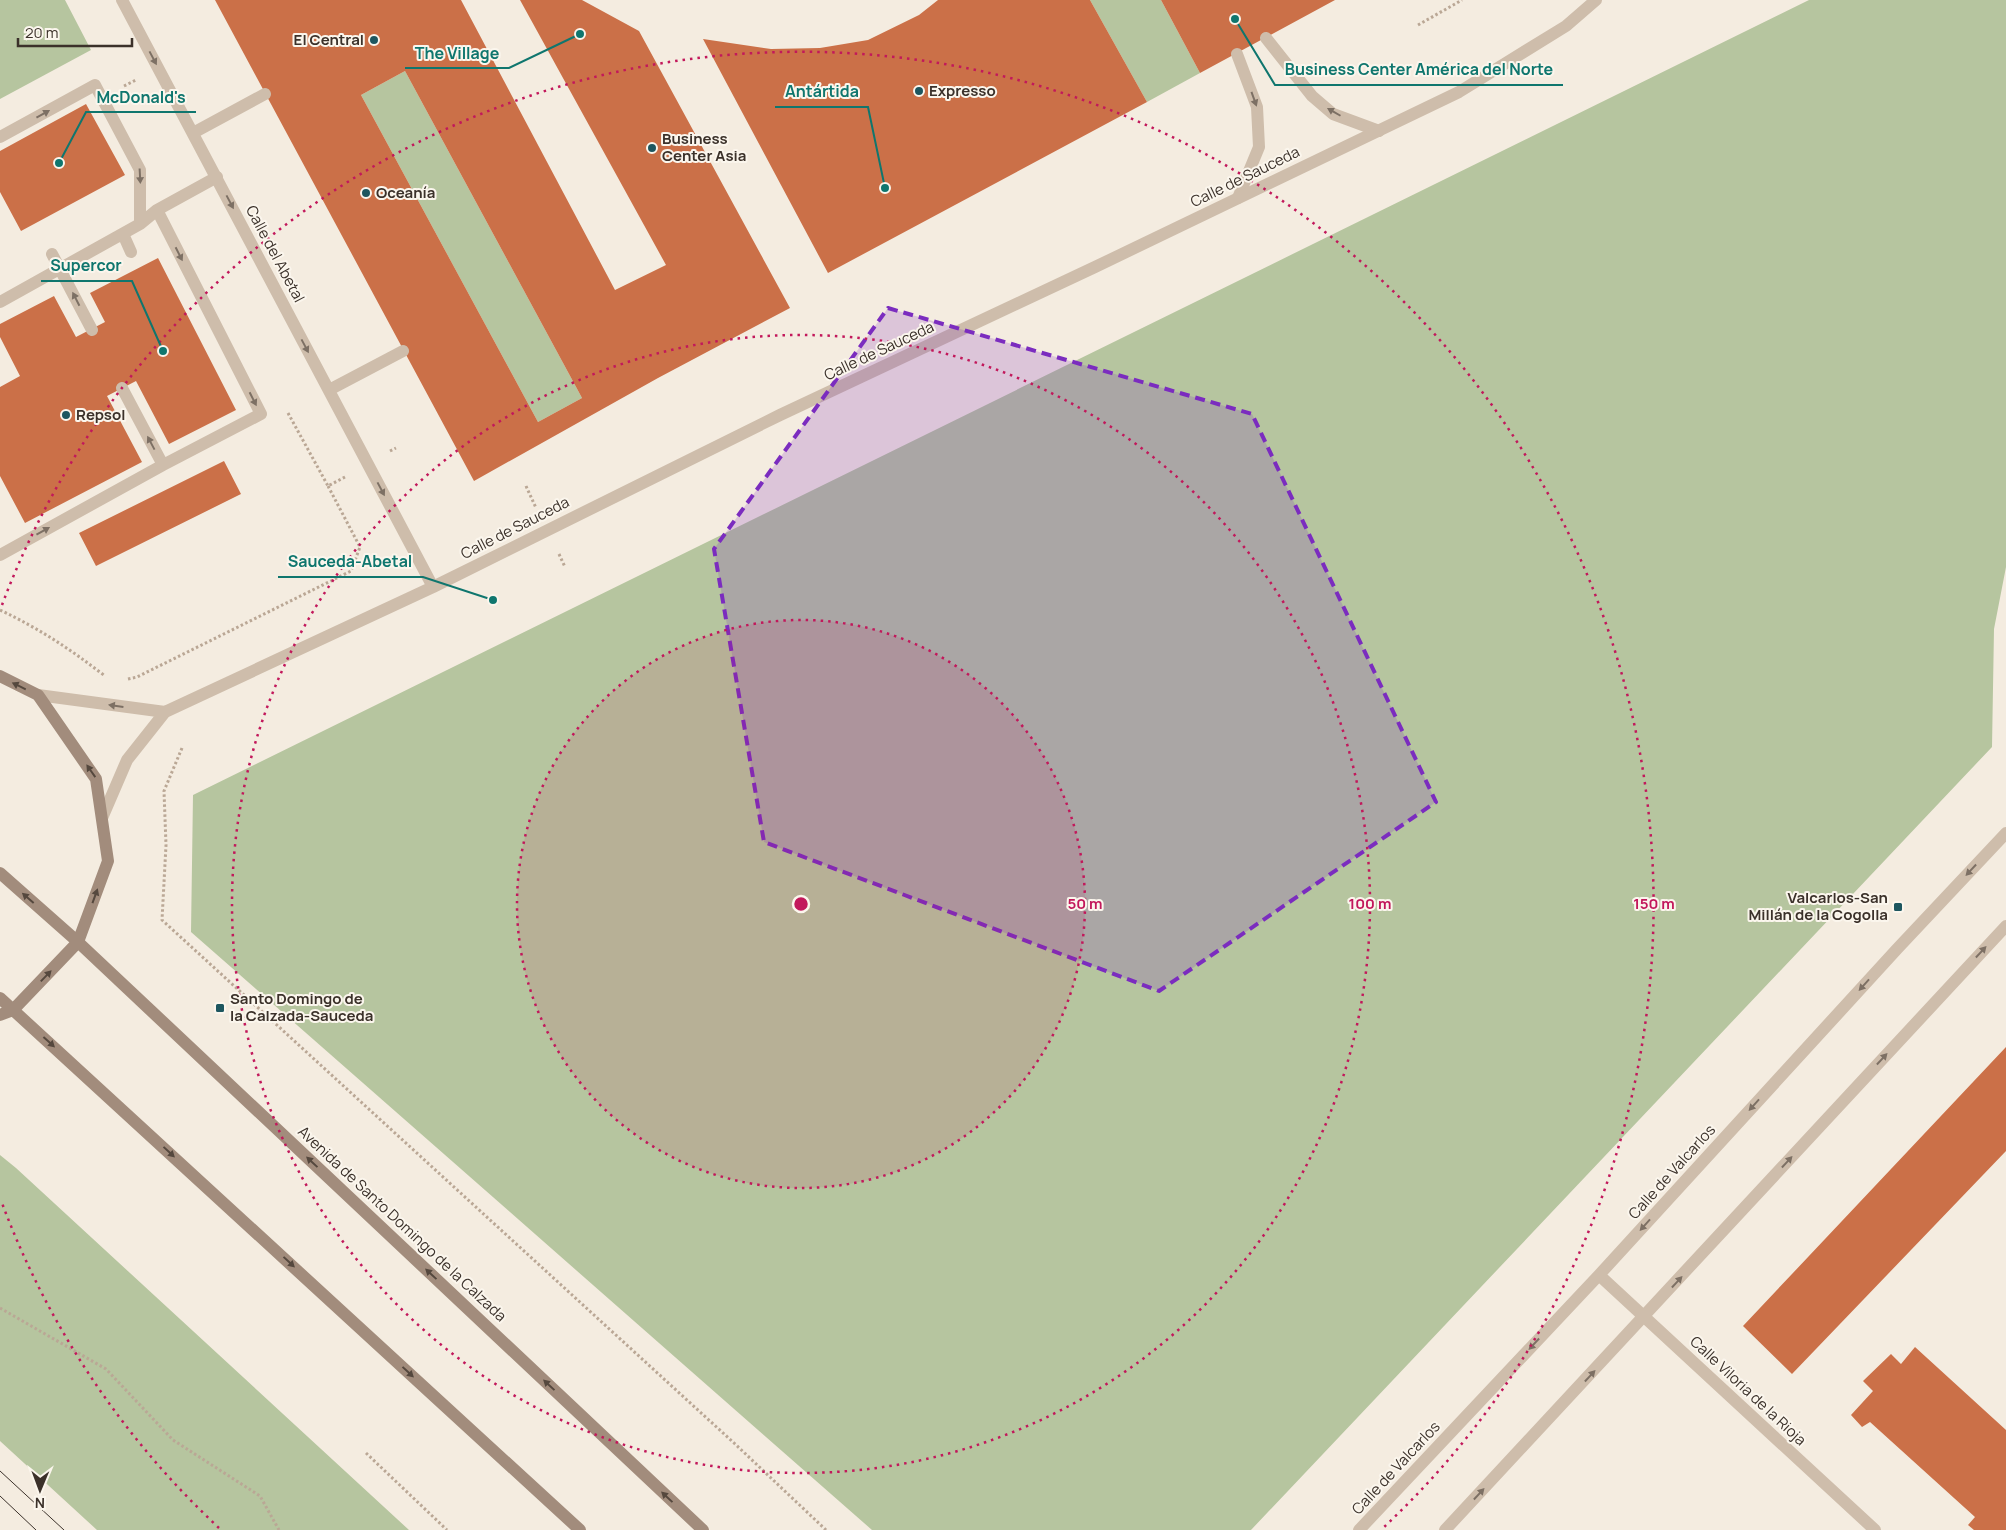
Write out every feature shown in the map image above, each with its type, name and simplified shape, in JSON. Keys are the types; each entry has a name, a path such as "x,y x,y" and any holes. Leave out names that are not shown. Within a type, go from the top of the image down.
{"street":[{"name":"Calle del Abetal","path":"122,0 433,587"},
{"name":"Calle de Sauceda","path":"102,818 127,760 164,712 433,587 780,415 1459,92 1566,26 1596,0"},
{"path":"1266,38 1312,96 1333,114 1379,131"},
{"path":"1237,54 1257,107 1259,147 1238,198"},
{"path":"0,138 95,85 140,170 140,224"},
{"path":"193,133 265,94"},
{"path":"0,302 123,234 140,224 157,210 217,177"},
{"path":"0,555 163,465 261,414 157,210"},
{"path":"123,234 131,252"},
{"path":"52,254 92,330"},
{"path":"329,390 403,351"},
{"path":"122,388 163,465"},
{"path":"0,676 38,695 164,712"},
{"path":"0,1015 13,1010 78,942 108,861 96,779 38,695"},
{"name":"Calle de Valcarlos","path":"1359,1530 1599,1275 1907,938 2006,833"},
{"name":"Avenida de Santo Domingo de la Calzada","path":"0,874 78,942 703,1530"},
{"path":"1445,1530 1644,1318 2006,926"},
{"path":"0,998 580,1530"},
{"name":"Calle Viloria de la Rioja","path":"1599,1275 1874,1530"}],"path":[{"path":"1418,25 1462,0"},
{"path":"124,86 159,69"},
{"path":"121,680 137,677 351,571 360,547 286,408"},
{"path":"328,486 396,448"},
{"path":"0,610 39,629 72,650 106,677"},
{"path":"182,748 164,791 166,845 162,920 726,1436 826,1530"},
{"path":"0,1308 106,1369 173,1440 260,1496 279,1530"},
{"path":"366,1453 447,1530"}],"highlighted area":[{"path":"888,308 1252,414 1436,802 1159,991 764,842 714,549"}],"green space":[{"path":"0,0 65,0 91,50 0,99"},
{"path":"1090,0 1161,0 1200,73 1147,102"},
{"path":"1809,0 2006,0 2006,567 1994,629 1992,747 1251,1530 872,1530 191,932 193,795"},
{"path":"405,71 582,398 538,422 361,95"},
{"path":"0,1155 409,1530 97,1530 0,1441"}],"building":[{"name":"Oceanía","path":"215,0 461,0 615,290 666,265 520,0 582,0 639,31 790,308 658,378 474,481","holes":["405,71 582,398 538,422 361,95"]},
{"path":"938,0 1090,0 1147,102 828,273 703,39 771,49 820,48 868,40 919,15"},
{"path":"1161,0 1335,0 1200,73"},
{"path":"86,104 125,175 21,231 0,192 0,151"},
{"path":"158,258 236,410 169,444 136,381 107,396 142,462 25,523 0,476 0,387 20,376 0,337 0,324 54,296 76,337 105,322 90,293"},
{"path":"224,461 241,494 96,566 79,533"},
{"path":"2006,1047 2006,1151 1792,1374 1743,1326"},
{"path":"1915,1347 2006,1430 2006,1530 1974,1530 1968,1525 1975,1517 1870,1422 1862,1427 1851,1415 1873,1391 1863,1381 1891,1354 1901,1364"}],"tram line":[{"path":"0,1471 64,1530"},
{"path":"0,1496 36,1530"}],"place":[{"name":"Business Center América del Norte","path":"1235,19"},
{"name":"The Village","path":"580,34"},
{"name":"El Central","path":"374,40"},
{"name":"Expresso","path":"919,91"},
{"name":"Business Center Asia","path":"652,148"},
{"name":"McDonald's","path":"59,163"},
{"name":"Antártida","path":"885,188"},
{"name":"Oceanía","path":"366,193"},
{"name":"Supercor","path":"163,351"},
{"name":"Repsol","path":"66,415"},
{"name":"Sauceda-Abetal","path":"493,600"},
{"name":"Valcarlos-San Millán de la Cogolla","path":"1898,907"},
{"name":"Santo Domingo de la Calzada-Sauceda","path":"220,1008"}]}
